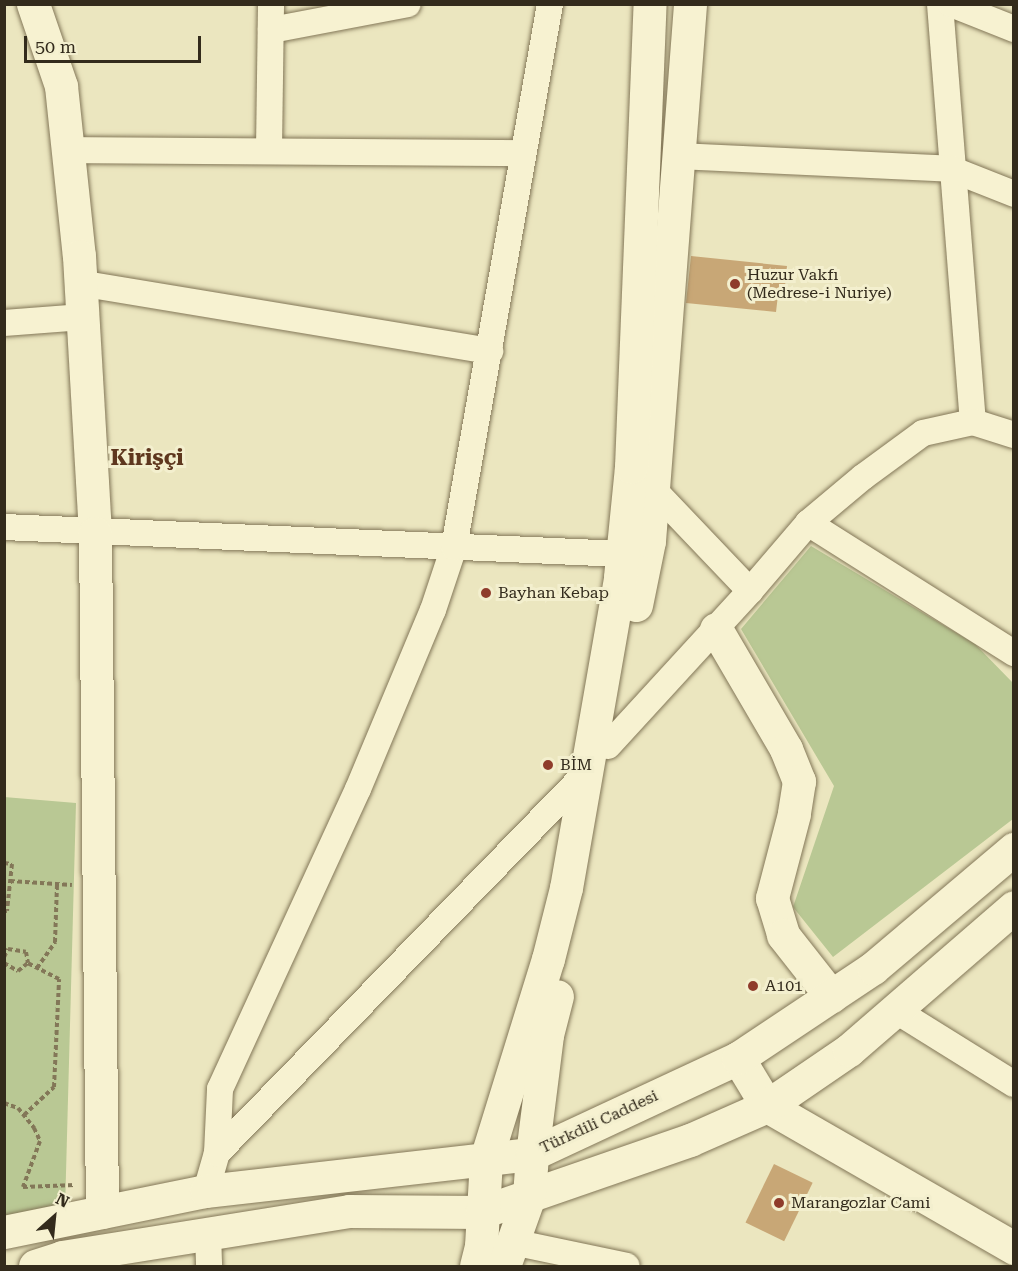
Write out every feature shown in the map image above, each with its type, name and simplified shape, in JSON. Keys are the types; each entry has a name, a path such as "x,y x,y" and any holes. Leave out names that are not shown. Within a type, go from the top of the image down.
{"main road":[{"path":"33,4 61,86 79,256 83,317 95,533 102,1198"},
{"path":"476,1266 481,1245 486,1159 548,959 566,888 622,554 631,455 650,4"},
{"path":"508,1254 529,1196 547,1035 589,876 608,746 649,541 690,4"},
{"path":"716,629 786,749 798,781 794,814 772,898 783,935 831,996"},
{"name":"Türkdili Caddesi","path":"4,1233 102,1198 206,1191 532,1154 738,1058 873,968 1014,849"},
{"path":"35,1266 62,1257 348,1211 482,1212 690,1140 767,1106 849,1050 1009,918"},
{"path":"738,1058 767,1106 1014,1248"}],"street":[{"path":"269,149 271,4"},
{"path":"271,30 408,4"},
{"path":"206,1191 217,1154 220,1089 358,789 433,610 454,547 550,4"},
{"path":"940,4 951,170 973,422"},
{"path":"951,4 1014,28"},
{"path":"68,150 269,149 523,153"},
{"path":"678,156 951,170 1014,194"},
{"path":"79,283 490,351"},
{"path":"4,323 83,317"},
{"path":"608,746 750,591 807,523 862,477 922,433 973,422 1014,435"},
{"path":"653,489 750,591"},
{"path":"807,523 1014,653"},
{"path":"4,527 95,533 622,554"},
{"path":"217,1154 585,774"},
{"path":"895,1010 1014,1084"},
{"path":"208,1234 208,1266"},
{"path":"508,1254 619,1266"}],"path":[{"path":"4,863 12,864 7,911 4,911"},
{"path":"10,881 99,886"},
{"path":"36,968 56,942 57,884"},
{"path":"4,957 8,950 26,952 28,963 59,979 54,1087 24,1115"},
{"path":"4,963 18,971 28,963"},
{"path":"4,1103 18,1108 40,1141 23,1187 102,1198"}],"green space":[{"path":"811,546 975,644 1013,683 1013,819 833,957 793,907 834,786 741,629"},
{"path":"4,797 76,803 65,1210 4,1217"}],"building":[{"path":"691,256 787,266 784,296 778,295 776,312 686,303"},
{"name":"Marangozlar Cami","path":"774,1164 813,1183 784,1241 746,1222"}],"place":[{"name":"Huzur Vakfı (Medrese-i Nuriye)","path":"735,284"},
{"name":"Bayhan Kebap","path":"486,593"},
{"name":"BİM","path":"548,765"},
{"name":"A101","path":"753,986"},
{"name":"Marangozlar Cami","path":"779,1203"}],"district":[{"name":"Kirişçi","path":"147,458"}]}
